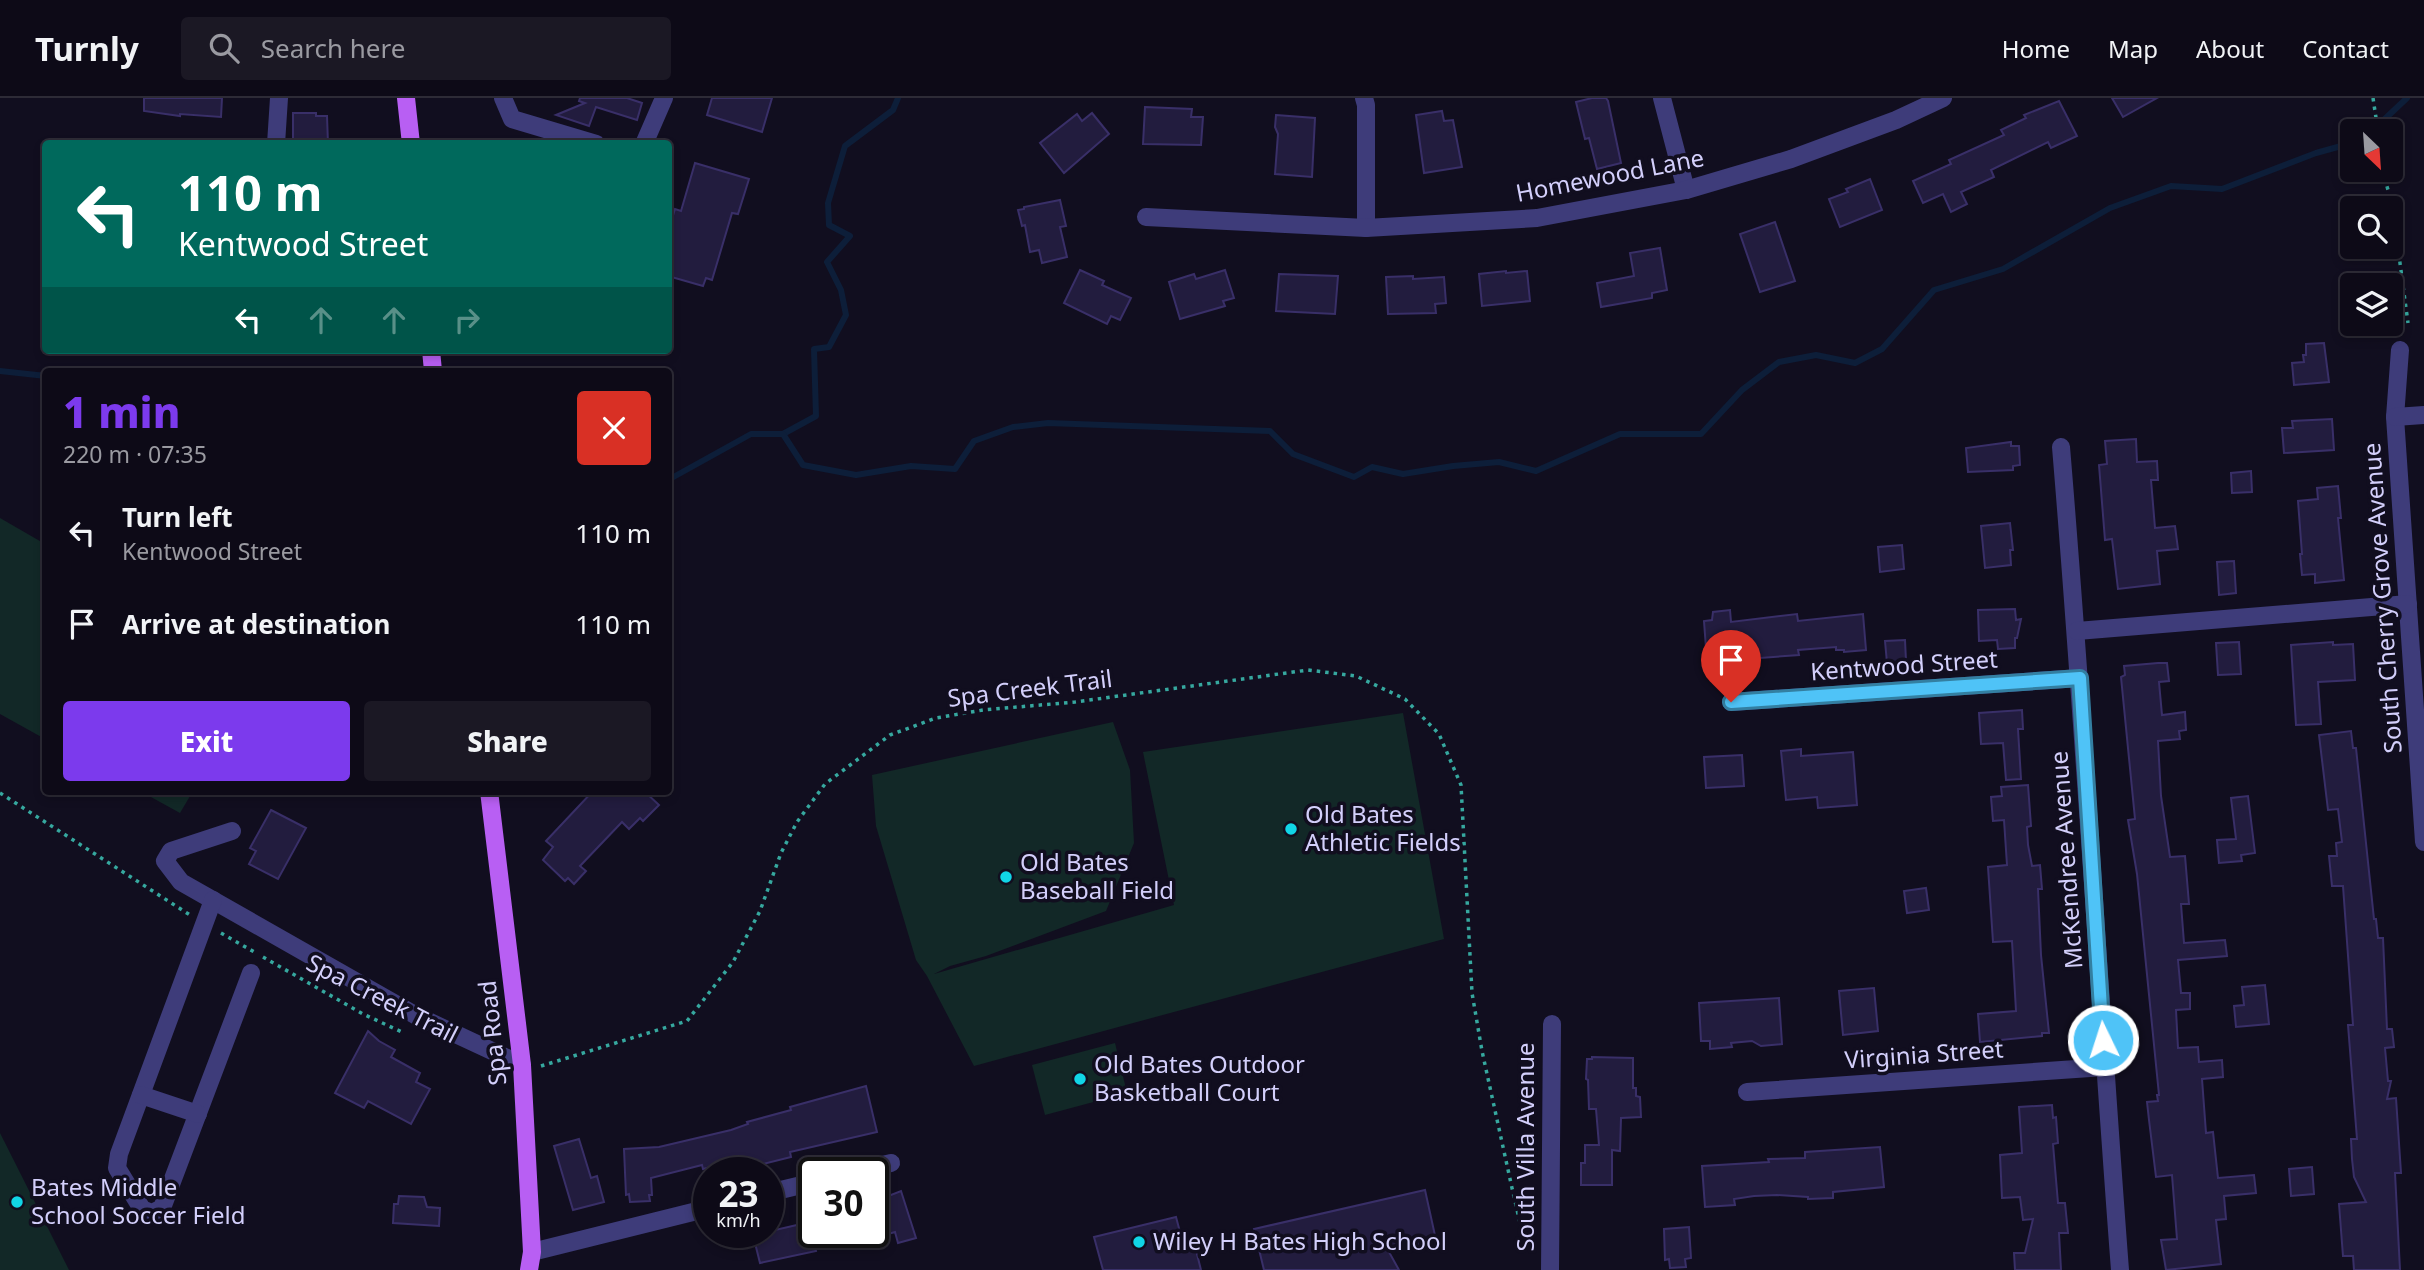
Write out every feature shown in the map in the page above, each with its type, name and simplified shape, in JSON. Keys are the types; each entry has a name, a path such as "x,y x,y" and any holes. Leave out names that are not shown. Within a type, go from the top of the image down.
{"main road":[{"path":"406,98 411,140"},
{"name":"Spa Road","path":"489,795 523,1068 530,1261"}],"street":[{"path":"276,140 279,98"},
{"path":"503,98 512,119 583,140"},
{"path":"646,140 663,98"},
{"path":"1364,98 1366,228"},
{"path":"1662,98 1686,190"},
{"name":"Homewood Lane","path":"1146,217 1366,228 1537,218 1686,190 1791,159 1896,120 1943,98"},
{"name":"South Cherry Grove Avenue","path":"2400,350 2395,417 2424,842"},
{"path":"2395,417 2424,415"},
{"name":"McKendree Avenue","path":"2061,447 2077,631 2120,1270"},
{"path":"2077,631 2408,604"},
{"name":"Kentwood Street","path":"1731,702 2080,678"},
{"path":"232,831 171,851 165,861 181,882 415,1015 523,1068"},
{"path":"213,900 119,1154 117,1168 142,1209 152,1213 162,1208 251,972"},
{"name":"South Villa Avenue","path":"1543,1264 1552,1024"},
{"name":"Virginia Street","path":"1747,1092 2105,1067"},
{"path":"141,1095 198,1114"},
{"path":"530,1261 693,1213"}],"path":[{"path":"2373,98 2376,119"},
{"path":"2386,182 2392,203 2408,323"},
{"name":"Spa Creek Trail","path":"523,1068 687,1021 733,962 760,911 781,853 797,822 825,784 890,735 936,718 983,710 1075,702 1308,670 1356,676 1405,699 1439,734 1461,785 1472,993 1482,1051 1523,1236 1543,1264"},
{"name":"Spa Creek Trail","path":"0,793 163,900 363,1014 412,1037"}],"green space":[{"path":"0,518 42,542 42,737 0,714"},
{"name":"Old Bates Athletic Fields","path":"1403,713 1444,939 974,1066 916,960 876,826 872,775 1113,722 1130,770 1134,843 1106,911 934,974 1174,905 1143,752"},
{"path":"147,795 191,795 180,813"},
{"name":"Old Bates Outdoor Basketball Court","path":"1115,1043 1127,1093 1045,1115 1032,1065"},
{"name":"Bates Middle School Soccer Field","path":"0,1133 69,1270 0,1270"}],"building":[{"path":"144,98 222,98 221,117 180,116 144,111"},
{"path":"580,98 627,98 642,103 637,120 596,107 589,126 556,115 585,103 579,101"},
{"path":"712,98 772,98 762,132 707,115"},
{"path":"1606,98 1608,101 1621,163 1597,169 1589,138 1585,139 1576,102"},
{"path":"2112,98 2157,98 2123,117"},
{"path":"2059,101 2077,136 2051,148 2048,142 1991,170 1994,177 1961,192 1967,204 1951,212 1943,194 1923,203 1913,181 1951,164 1949,160 2004,135 2001,130 2026,118 2024,115"},
{"path":"1145,107 1192,109 1191,117 1203,117 1201,145 1143,144"},
{"path":"1442,111 1444,121 1453,120 1462,167 1424,173 1416,115"},
{"path":"293,113 327,116 328,140 293,140"},
{"path":"1092,113 1109,134 1064,173 1040,143 1077,114 1082,121"},
{"path":"1276,115 1315,118 1312,177 1275,174 1278,134 1275,127"},
{"path":"695,163 749,179 738,214 732,213 712,280 706,278 703,286 672,277 672,219 675,209 681,211"},
{"path":"1870,179 1882,210 1840,227 1829,199"},
{"path":"1060,200 1066,226 1060,227 1067,257 1042,263 1039,250 1030,252 1025,225 1022,226 1018,210"},
{"path":"1775,222 1795,281 1760,292 1740,234"},
{"path":"1660,248 1667,290 1652,293 1652,298 1601,307 1597,283 1634,276 1630,253"},
{"path":"1080,270 1104,281 1102,285 1131,298 1120,320 1111,316 1107,324 1064,303"},
{"path":"1225,270 1234,298 1223,301 1225,306 1180,319 1169,282 1194,274 1196,279"},
{"path":"1527,271 1530,301 1482,306 1479,274"},
{"path":"1279,274 1338,276 1335,314 1276,311"},
{"path":"1413,276 1413,279 1444,277 1446,303 1435,304 1436,313 1388,314 1386,277"},
{"path":"2324,343 2329,382 2294,385 2292,363 2304,362 2306,344"},
{"path":"2332,419 2334,450 2284,453 2282,428 2293,428 2292,421"},
{"path":"2136,439 2137,462 2157,461 2158,480 2151,480 2155,528 2175,526 2178,549 2157,551 2160,584 2118,589 2112,539 2105,540 2099,465 2107,464 2105,441"},
{"path":"2011,442 2011,446 2019,446 2020,465 2013,466 2013,470 1968,472 1966,448"},
{"path":"2251,471 2252,492 2232,493 2231,473"},
{"path":"2338,486 2344,580 2315,583 2315,574 2302,575 2298,501 2318,499 2317,488"},
{"path":"2010,523 2013,550 2010,550 2011,565 1985,568 1981,526"},
{"path":"1902,545 1904,569 1880,572 1878,547"},
{"path":"2234,561 2236,593 2219,595 2217,562"},
{"path":"2015,609 2016,620 2021,619 2015,648 1998,649 1997,640 1979,641 1978,610"},
{"path":"1730,610 1731,622 1797,614 1798,621 1863,614 1866,650 1844,652 1836,650 1836,647 1798,650 1799,655 1707,662 1704,621 1712,620 1713,612"},
{"path":"1905,640 1906,661 1887,663 1885,641"},
{"path":"2239,642 2241,674 2218,675 2216,643"},
{"path":"2333,642 2333,645 2353,644 2355,680 2318,682 2321,724 2296,725 2291,645"},
{"path":"2167,663 2169,681 2159,682 2162,715 2185,712 2186,730 2179,731 2180,739 2158,741 2161,796 2170,857 2185,856 2189,904 2181,904 2184,943 2225,940 2227,956 2178,960 2181,993 2190,993 2190,1009 2176,1010 2178,1048 2198,1047 2199,1062 2222,1060 2223,1077 2202,1079 2206,1133 2213,1132 2218,1178 2254,1175 2256,1193 2224,1196 2226,1219 2216,1220 2221,1264 2166,1270 2161,1240 2177,1239 2172,1175 2156,1177 2147,1102 2158,1101 2159,1095 2137,874 2128,820 2135,819 2121,677 2125,675 2124,666"},
{"path":"2022,710 2023,729 2018,729 2021,779 2006,780 2003,743 1981,744 1979,713"},
{"path":"2351,731 2353,748 2356,748 2374,919 2378,938 2383,938 2387,1029 2392,1029 2394,1047 2385,1048 2388,1081 2391,1081 2387,1099 2396,1098 2401,1173 2395,1173 2400,1270 2354,1270 2353,1256 2343,1256 2339,1204 2366,1202 2354,1177 2352,1159 2351,1139 2357,1139 2348,1025 2353,1025 2343,886 2332,886 2329,856 2337,856 2336,843 2342,842 2338,809 2328,810 2319,735"},
{"path":"1801,749 1801,756 1853,752 1857,805 1818,808 1817,797 1786,800 1781,751"},
{"path":"1742,755 1744,786 1706,788 1704,757"},
{"path":"2028,785 2031,826 2027,827 2028,845 2032,866 2040,865 2042,889 2038,889 2041,955 2049,1033 1980,1042 1978,1014 2016,1011 2012,941 1993,942 1988,867 2007,865 2004,820 1993,821 1991,797 2002,796 2001,787"},
{"path":"589,795 648,795 659,805 643,821 640,818 629,829 622,822 580,866 586,871 574,884 568,878 565,881 543,860 553,847 546,841"},
{"path":"2248,796 2255,853 2241,855 2242,861 2219,863 2217,840 2236,839 2231,798"},
{"path":"271,810 306,828 278,879 249,864 256,851 250,848"},
{"path":"1926,888 1929,910 1907,913 1904,891"},
{"path":"2265,985 2269,1024 2236,1027 2234,1006 2244,1005 2242,987"},
{"path":"1874,988 1878,1031 1843,1035 1839,991"},
{"path":"1779,998 1782,1044 1761,1046 1752,1041 1731,1043 1732,1047 1710,1049 1710,1041 1701,1041 1699,1003"},
{"path":"368,1031 395,1050 391,1057 420,1073 416,1082 430,1089 411,1124 368,1101 364,1108 335,1093"},
{"path":"1633,1058 1633,1088 1636,1088 1636,1096 1640,1097 1641,1117 1621,1118 1620,1151 1612,1150 1612,1185 1581,1185 1581,1163 1585,1163 1585,1145 1599,1145 1596,1109 1589,1109 1586,1079 1587,1059"},
{"path":"866,1086 877,1132 790,1152 791,1157 784,1159 693,1157 693,1167 651,1178 650,1201 630,1202 629,1194 626,1195 624,1149 659,1147 731,1130 748,1124 747,1122 791,1110 790,1107"},
{"path":"2052,1105 2058,1143 2053,1144 2058,1203 2065,1203 2068,1233 2059,1233 2061,1270 2015,1270 2014,1253 2025,1253 2033,1219 2023,1220 2020,1197 2002,1198 2000,1155 2022,1153 2019,1107"},
{"path":"579,1139 591,1178 597,1176 604,1202 573,1210 554,1146"},
{"path":"1880,1147 1884,1187 1833,1192 1833,1198 1754,1196 1734,1199 1735,1205 1705,1207 1702,1166 1769,1162 1768,1159 1805,1158 1805,1152"},
{"path":"2312,1167 2314,1194 2291,1196 2289,1169"},
{"path":"1425,1190 1436,1240 1389,1252 1399,1270 1264,1270 1254,1229"},
{"path":"901,1191 916,1238 898,1243 895,1232 889,1234 889,1196"},
{"path":"399,1196 424,1197 427,1207 440,1208 439,1226 393,1223 394,1204 398,1204"},
{"name":"Wiley H Bates High School","path":"1176,1217 1184,1247 1195,1246 1201,1270 1103,1270 1094,1237"},
{"path":"798,1225 798,1248 815,1248 816,1251 760,1263 756,1248 784,1248 784,1228"},
{"path":"1689,1227 1691,1258 1685,1259 1686,1267 1670,1268 1669,1259 1665,1260 1664,1229"}],"waterway":[{"path":"783,434 816,416 814,349 829,347 846,315 841,290 827,262 850,236 829,225 828,203 845,146 893,110 898,98"},
{"path":"2385,119 2407,98"},
{"path":"672,478 751,434 783,434 803,465 856,475 911,466 955,469 974,441 1013,427 1048,423 1270,431 1293,454 1354,477 1372,467 1403,474 1499,462 1536,471 1620,434 1701,434 1742,390 1779,362 1816,355 1855,363 1882,349 1934,290 2003,269 2110,208 2171,186 2222,189 2340,146"},
{"path":"0,371 42,376"}],"place":[{"name":"Old Bates Athletic Fields","path":"1291,829"},
{"name":"Old Bates Baseball Field","path":"1006,877"},
{"name":"Old Bates Outdoor Basketball Court","path":"1080,1079"},
{"name":"Bates Middle School Soccer Field","path":"17,1202"},
{"name":"Wiley H Bates High School","path":"1139,1242"}],"route":[{"path":"1731,702 2080,678 2103,1040"}]}
